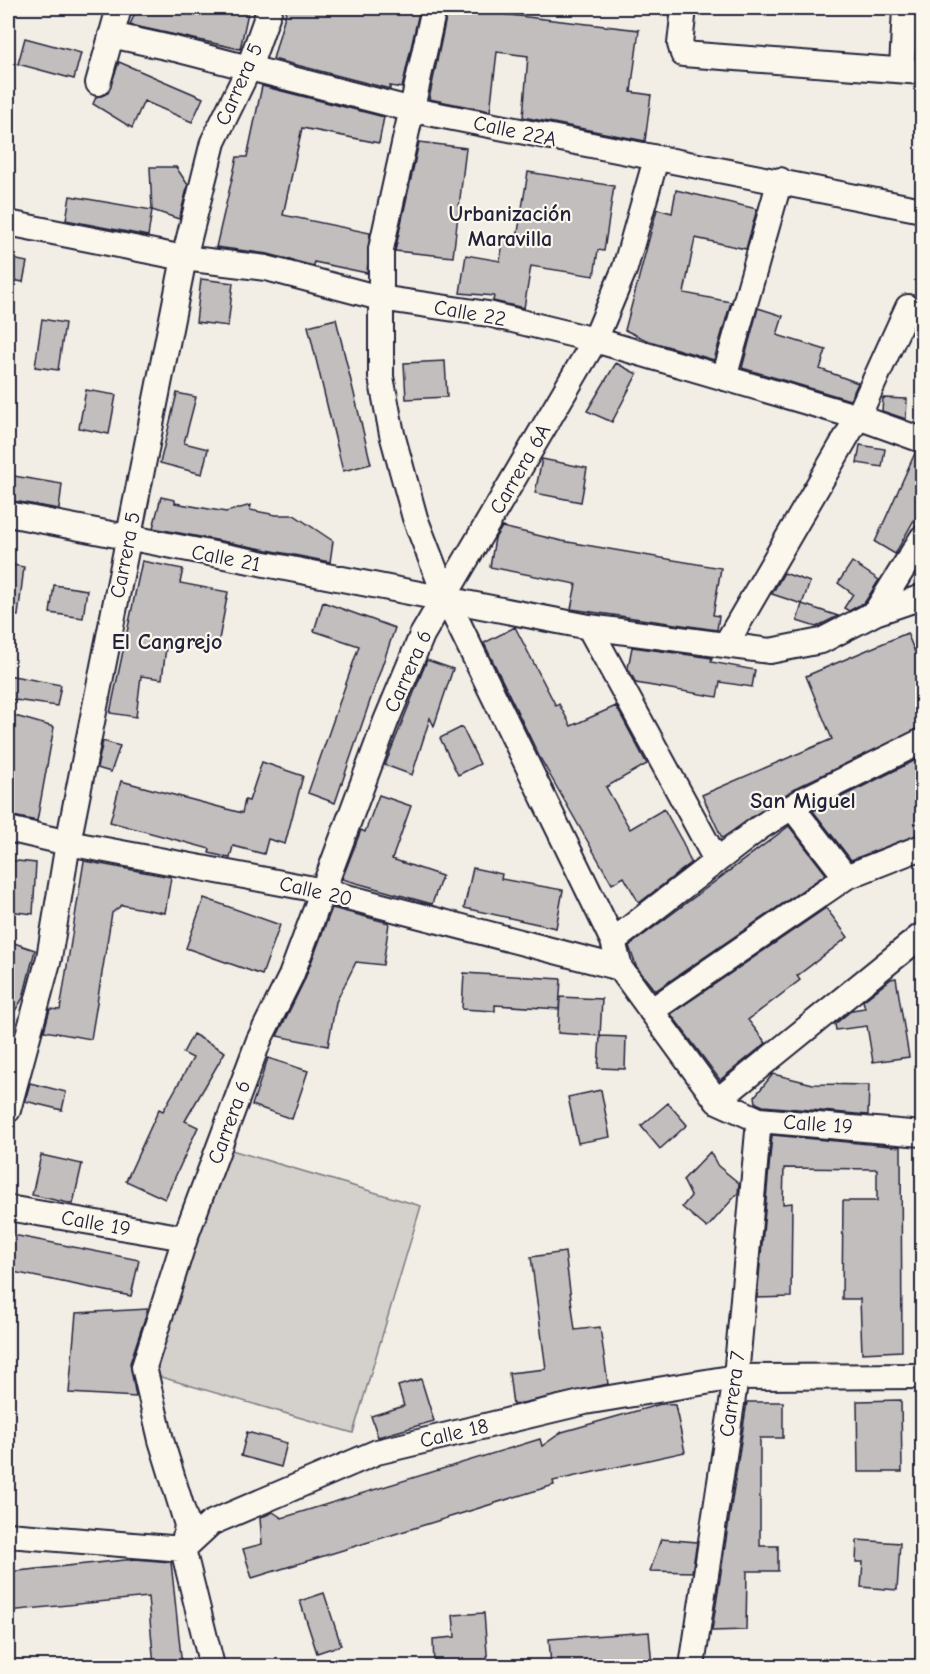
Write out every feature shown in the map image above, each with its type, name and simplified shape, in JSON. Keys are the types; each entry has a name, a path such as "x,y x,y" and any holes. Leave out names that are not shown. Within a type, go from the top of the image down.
{"street":[{"path":"98,83 119,8"},
{"name":"Carrera 5","path":"8,1110 50,958 68,843 184,258 213,142 248,70 270,8"},
{"name":"Carrera 6","path":"434,8 381,249 381,377 392,434 415,518 446,598 613,941 620,968 717,1101"},
{"path":"684,8 680,44 683,54 912,70 905,8"},
{"name":"Calle 22A","path":"111,35 175,49 248,70 413,110 656,159 780,180 922,210"},
{"name":"Carrera 6A","path":"446,598 595,340 625,268 656,159"},
{"path":"724,378 780,180"},
{"name":"Calle 22","path":"8,223 184,258 266,268 380,298 488,314 595,340 858,417 922,440"},
{"path":"726,644 858,417 908,307"},
{"name":"Calle 21","path":"8,514 589,627 770,651 821,641 875,614 922,597"},
{"path":"875,614 922,538"},
{"name":"Carrera 6","path":"212,1666 183,1549 187,1525 161,1440 144,1367 185,1238 259,1040 291,976 386,721 422,635 446,598"},
{"path":"589,627 716,860"},
{"path":"613,941 716,860 792,807 922,741"},
{"path":"792,807 846,877"},
{"name":"Calle 20","path":"8,829 68,843 324,891 620,968"},
{"path":"651,1011 846,877 922,847"},
{"path":"717,1101 922,935"},
{"name":"Calle 19","path":"717,1101 759,1120 922,1134"},
{"name":"Carrera 7","path":"692,1666 736,1377 759,1120"},
{"name":"Calle 19","path":"8,1208 185,1238"},
{"name":"Calle 18","path":"183,1549 211,1523 376,1452 585,1402 736,1377 922,1376"},
{"path":"8,1535 183,1549"}],"shaded area":[{"path":"228,1149 421,1206 353,1433 154,1375"}],"building":[{"path":"137,8 249,8 240,49 130,25"},
{"path":"287,8 420,8 402,88 390,86 390,89 273,59"},
{"path":"448,8 639,30 631,92 651,95 645,141 523,117 528,56 497,52 490,111 429,99"},
{"path":"25,38 81,53 74,79 18,64"},
{"path":"119,62 203,98 192,122 144,101 132,128 93,104 96,97 108,93"},
{"path":"262,86 384,117 379,143 302,128 283,215 370,233 367,273 314,262 314,266 268,254 216,247 237,157 247,157"},
{"path":"419,142 466,148 453,257 395,251"},
{"path":"150,167 176,167 188,185 179,219 152,210"},
{"path":"528,172 614,186 604,251 598,250 594,276 531,266 524,308 493,301 494,296 460,293 466,255 500,261 504,236 517,238"},
{"path":"676,190 757,209 746,249 695,238 684,293 731,302 714,360 646,340 625,330 657,209 672,213"},
{"path":"70,196 152,210 148,236 66,220"},
{"path":"8,258 27,262 23,282 8,279"},
{"path":"201,279 233,283 228,326 196,322"},
{"path":"758,308 783,316 777,335 826,350 820,369 858,383 850,400 742,368"},
{"path":"42,319 65,323 58,370 35,367"},
{"path":"336,319 371,464 343,471 308,326"},
{"path":"445,361 447,397 406,399 404,363"},
{"path":"616,363 637,374 612,422 587,411"},
{"path":"86,390 116,395 109,434 79,428"},
{"path":"177,393 196,397 184,443 208,449 202,474 160,463"},
{"path":"883,398 907,399 906,419 882,411"},
{"path":"860,445 885,449 882,467 857,463"},
{"path":"915,453 922,454 922,524 914,520 895,554 875,542"},
{"path":"542,459 587,468 581,502 535,493"},
{"path":"8,475 62,484 59,509 8,500"},
{"path":"161,497 175,500 175,503 226,512 251,505 250,510 276,515 294,515 333,541 330,562 153,528"},
{"path":"502,527 562,541 721,568 713,615 719,616 717,630 571,609 576,584 490,567 495,538"},
{"path":"142,561 183,569 180,583 228,592 217,650 167,640 162,679 141,676 136,717 110,713"},
{"path":"852,562 879,580 865,602 849,611 844,608 853,594 838,583"},
{"path":"8,564 24,567 18,616 8,615"},
{"path":"784,573 810,582 802,604 772,594"},
{"path":"54,585 87,590 83,618 50,613"},
{"path":"323,602 395,628 335,803 308,793 359,646 314,631"},
{"path":"802,604 838,616 816,627 797,621"},
{"path":"515,627 556,706 559,704 571,726 616,706 647,764 606,787 630,829 664,809 683,843 691,863 639,903 624,877 612,884 539,756 484,643"},
{"path":"907,633 922,669 922,727 797,787 722,838 702,795 832,739 806,676"},
{"path":"632,647 712,658 711,662 755,670 752,687 720,682 717,697 636,683 628,668"},
{"path":"427,660 453,669 434,726 430,718 412,775 385,765"},
{"path":"8,675 61,685 57,706 8,699"},
{"path":"8,714 54,727 37,821 8,815"},
{"path":"462,727 480,764 458,775 440,738"},
{"path":"103,741 120,746 111,772 97,768"},
{"path":"922,757 922,833 851,860 813,811"},
{"path":"262,762 303,776 285,844 268,839 264,854 233,846 230,858 209,853 210,849 110,822 121,781 242,813 245,800 249,801"},
{"path":"379,795 411,806 392,859 442,876 432,904 342,879 361,830 365,832"},
{"path":"789,826 826,874 655,991 636,966 629,946"},
{"path":"8,860 36,863 33,914 8,911"},
{"path":"84,861 171,877 165,913 122,905 112,913 91,1039 44,1031 50,1009 60,1010"},
{"path":"473,868 502,874 501,879 563,890 556,928 464,908"},
{"path":"204,898 280,925 262,975 186,948"},
{"path":"332,908 389,923 383,965 356,962 336,1002 328,1046 277,1036 304,981"},
{"path":"826,908 848,937 797,976 800,980 748,1020 766,1043 720,1080 671,1014"},
{"path":"8,941 35,950 23,998 8,1022"},
{"path":"464,973 561,979 559,1009 495,1005 495,1011 462,1009"},
{"path":"896,978 909,1057 873,1062 867,1026 836,1030 835,1024 852,1010 865,1008 863,1001 891,979"},
{"path":"560,997 602,999 600,1036 558,1033"},
{"path":"193,1034 225,1052 185,1121 198,1127 165,1199 126,1181 159,1109 163,1111 193,1058 183,1053"},
{"path":"600,1036 626,1037 625,1069 598,1068"},
{"path":"268,1058 308,1071 292,1119 252,1105"},
{"path":"773,1074 813,1084 869,1085 868,1115 763,1106 756,1103 755,1096"},
{"path":"30,1083 66,1092 62,1110 25,1101"},
{"path":"601,1090 610,1137 578,1143 568,1097"},
{"path":"668,1103 687,1125 660,1149 641,1126"},
{"path":"772,1135 901,1147 902,1351 862,1353 860,1299 842,1299 843,1201 877,1201 877,1169 784,1168 783,1204 792,1203 791,1297 757,1298"},
{"path":"710,1152 718,1166 739,1183 738,1193 707,1228 682,1207 691,1196 683,1180"},
{"path":"41,1155 82,1164 73,1204 32,1195"},
{"path":"8,1234 139,1260 131,1296 8,1271"},
{"path":"565,1252 575,1330 600,1327 608,1384 513,1405 509,1373 546,1369 531,1257"},
{"path":"148,1309 130,1363 136,1397 69,1393 76,1313"},
{"path":"421,1379 434,1421 378,1437 371,1416 404,1406 398,1386"},
{"path":"901,1400 902,1472 858,1472 857,1401"},
{"path":"747,1402 783,1402 783,1438 760,1438 760,1546 778,1546 778,1571 747,1571 746,1630 712,1631"},
{"path":"661,1404 675,1405 685,1452 553,1481 554,1485 252,1578 243,1549 262,1544 260,1518 273,1512 282,1518 540,1439 542,1446 562,1432"},
{"path":"247,1432 287,1443 281,1467 241,1456"},
{"path":"661,1539 697,1542 692,1572 650,1571"},
{"path":"857,1540 900,1543 897,1590 861,1587 863,1562 856,1562"},
{"path":"135,1559 171,1562 182,1666 154,1666 148,1597 8,1611 8,1572"},
{"path":"324,1593 341,1645 317,1653 300,1601"},
{"path":"484,1613 488,1666 434,1666 433,1639 455,1637 453,1615"},
{"path":"649,1632 652,1666 551,1666 549,1639"}],"district":[{"name":"Urbanización Maravilla","path":"510,226"},
{"name":"El Cangrejo","path":"167,641"},
{"name":"San Miguel","path":"803,800"}]}
